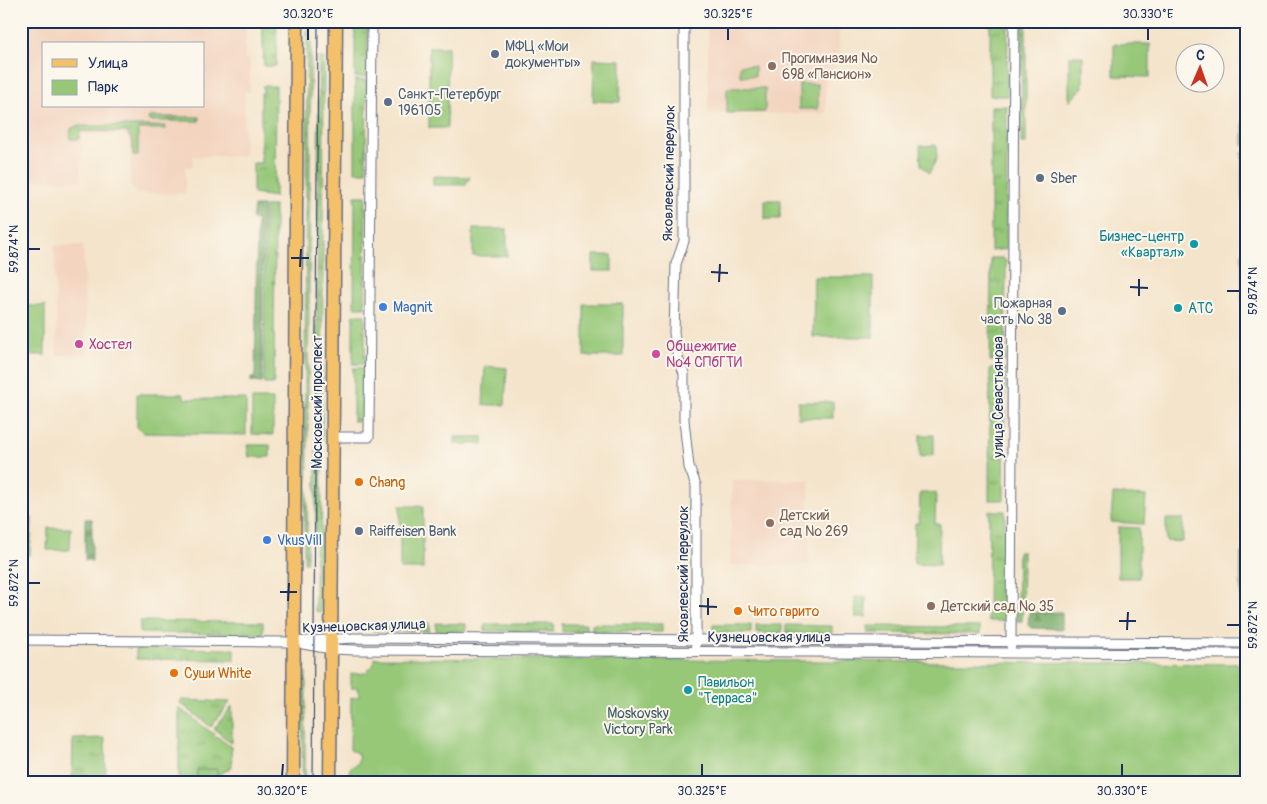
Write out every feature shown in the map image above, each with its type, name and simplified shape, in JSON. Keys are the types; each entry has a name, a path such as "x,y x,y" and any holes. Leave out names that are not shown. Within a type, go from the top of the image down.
{"main road":[{"name":"Московский проспект","path":"293,783 297,21"},
{"name":"Московский проспект","path":"330,783 336,21"}],"street":[{"path":"332,437 369,438 372,21"},
{"name":"Яковлевский переулок","path":"684,21 684,241 676,264 674,333 678,358 684,373 684,420 688,458 696,486 696,650"},
{"name":"улица Севастьянова","path":"1011,652 1014,21"},
{"name":"Кузнецовская улица","path":"331,644 696,639 1246,643"},
{"name":"Кузнецовская улица","path":"21,640 293,642 696,650 1246,654"}],"shaded area":[{"path":"21,21 246,21 245,59 250,59 250,92 245,92 244,156 193,156 193,166 185,167 185,194 137,193 130,186 131,143 124,134 82,134 80,181 21,180"},
{"name":"Прогимназия № 698 «Пансион»","path":"708,21 839,21 839,60 826,80 826,114 708,114"},
{"path":"83,245 87,354 57,355 54,246"},
{"name":"Детский сад № 269","path":"732,480 809,480 809,565 730,565"}],"green space":[{"path":"262,21 277,21 276,66 264,66"},
{"path":"307,21 311,21 307,562 304,562"},
{"path":"990,21 1008,21 1007,96 990,96"},
{"path":"1022,21 1026,21 1026,144 1021,144"},
{"path":"1243,21 1246,21 1246,145 1243,145"},
{"path":"368,26 367,77 355,77 355,27"},
{"path":"1114,44 1150,44 1150,77 1114,76"},
{"path":"429,47 448,47 447,128 429,128"},
{"path":"1069,56 1083,56 1083,87 1069,102"},
{"path":"319,58 324,58 321,612 315,611"},
{"path":"594,59 621,60 620,102 593,101"},
{"path":"740,65 755,66 755,76 740,76"},
{"path":"355,80 367,80 366,172 355,172"},
{"path":"799,84 818,84 818,109 799,109"},
{"path":"263,86 276,86 275,197 253,194 253,163 261,163 261,93 263,93"},
{"path":"727,88 765,88 765,112 727,113"},
{"path":"991,106 1007,106 1006,249 991,251"},
{"path":"199,117 200,119 199,121 149,121 148,118"},
{"path":"76,126 166,126 166,129 138,129 138,156 133,156 133,142 127,132 80,131 79,139 70,139 71,129"},
{"path":"936,145 937,158 929,173 921,165 920,146"},
{"path":"1242,153 1246,153 1246,201 1242,201"},
{"path":"433,176 470,177 465,185 433,185"},
{"path":"355,196 366,196 365,307 354,307"},
{"path":"765,200 781,200 780,219 765,219"},
{"path":"254,206 263,206 262,383 251,382 251,378 255,377 257,220 252,219"},
{"path":"265,206 275,206 274,384 264,384"},
{"path":"473,229 507,229 507,256 473,256"},
{"path":"1242,253 1246,253 1246,300 1242,300"},
{"path":"593,255 612,255 612,271 593,271"},
{"path":"991,258 1003,258 1006,261 1005,361 990,361"},
{"path":"814,277 873,277 873,337 813,337"},
{"path":"584,304 623,304 623,356 584,356"},
{"path":"1242,305 1246,305 1246,345 1242,345"},
{"path":"21,306 45,306 45,355 21,355"},
{"path":"353,315 365,315 365,364 353,364"},
{"path":"485,366 507,368 505,405 483,405"},
{"path":"353,368 364,368 364,421 353,421"},
{"path":"990,369 1005,369 1004,500 989,500"},
{"path":"137,394 183,394 185,399 246,399 246,435 143,433 137,427"},
{"path":"252,399 273,399 273,435 252,434"},
{"path":"798,402 833,402 833,418 798,418"},
{"path":"920,435 934,435 934,455 920,457"},
{"path":"455,437 483,437 483,444 455,444"},
{"path":"247,445 270,445 270,457 249,457"},
{"path":"920,493 936,493 935,524 940,524 939,565 914,564 915,523 919,523"},
{"path":"1113,494 1146,496 1144,524 1111,522"},
{"path":"400,506 423,506 423,569 400,569"},
{"path":"989,511 1005,511 1004,621 988,621"},
{"path":"21,518 32,518 30,555 21,555"},
{"path":"85,519 92,519 92,561 85,560"},
{"path":"1166,519 1183,519 1183,542 1166,541"},
{"path":"1118,527 1139,528 1139,578 1118,578"},
{"path":"48,528 71,528 70,550 47,550"},
{"path":"1018,552 1023,552 1022,621 1017,621"},
{"path":"1241,553 1246,553 1246,623 1240,622"},
{"path":"855,597 866,597 866,617 855,617"},
{"path":"1062,612 1062,629 1031,628 1028,625 1029,613"},
{"path":"140,621 263,622 263,634 140,633"},
{"path":"372,623 429,623 429,631 372,631"},
{"path":"436,623 466,624 466,631 436,631"},
{"path":"485,624 554,624 553,632 485,631"},
{"path":"562,624 586,624 586,632 562,632"},
{"path":"592,624 662,624 662,632 592,632"},
{"path":"713,625 751,625 751,633 712,633"},
{"path":"756,625 782,625 782,633 756,633"},
{"path":"786,625 832,626 832,634 786,633"},
{"path":"868,626 980,627 980,634 868,633"},
{"path":"136,648 234,649 234,660 136,659"},
{"name":"Moskovsky Victory Park","path":"375,658 1246,664 1246,783 350,783 350,768 357,764 359,757 357,753 350,750 351,698 359,697 358,688 351,688 351,674 366,673 374,664"},
{"path":"303,672 306,672 305,783 302,783"},
{"path":"181,700 230,702 211,727 180,703"},
{"path":"232,706 232,743 214,729"},
{"path":"179,708 231,747 232,768 217,775 216,769 197,770 197,783 179,783"},
{"path":"105,738 106,783 72,783 73,739"},
{"path":"217,769 217,783 197,783 197,770"}],"tram line":[{"path":"313,783 318,21"}],"place":[{"name":"МФЦ «Мои документы»","path":"495,54"},
{"name":"Прогимназия № 698 «Пансион»","path":"772,66"},
{"name":"Санкт-Петербург 196105","path":"388,102"},
{"name":"Sber","path":"1040,178"},
{"name":"Бизнес-центр «Квартал»","path":"1194,244"},
{"name":"Magnit","path":"383,307"},
{"name":"АТС","path":"1178,308"},
{"name":"Пожарная часть № 38","path":"1062,311"},
{"name":"Хостел","path":"79,344"},
{"name":"Общежитие №4 СПбГТИ","path":"656,354"},
{"name":"Chang","path":"359,482"},
{"name":"Детский сад № 269","path":"770,523"},
{"name":"Raiffeisen Bank","path":"359,531"},
{"name":"VkusVill","path":"267,540"},
{"name":"Детский сад № 35","path":"931,606"},
{"name":"Чито гврито","path":"738,611"},
{"name":"Суши White","path":"174,673"},
{"name":"Павильон \"Терраса\"","path":"688,690"}]}
